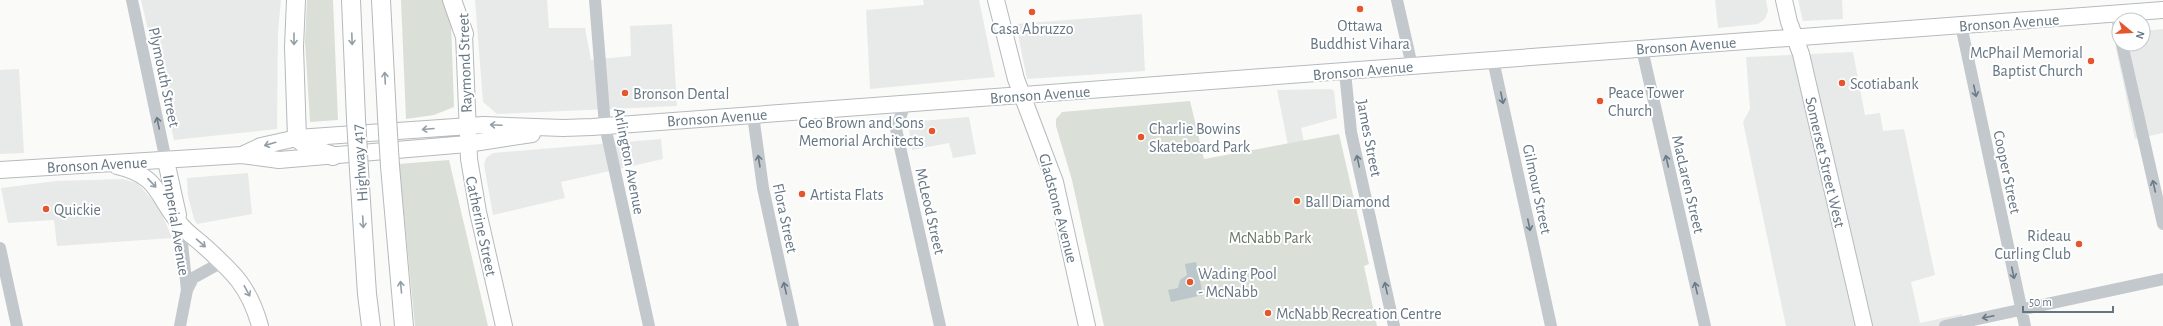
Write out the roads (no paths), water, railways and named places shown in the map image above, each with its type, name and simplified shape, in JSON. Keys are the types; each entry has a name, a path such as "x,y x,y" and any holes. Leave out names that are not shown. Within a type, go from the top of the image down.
{"highway":[{"path":"296,0 294,39 297,138 310,148 333,156"},
{"name":"Highway 417","path":"351,0 359,170 367,294 371,326"},
{"path":"381,0 386,117 404,326"},
{"path":"452,0 464,34"}],"main road":[{"name":"Gladstone Avenue","path":"996,0 1021,95 1055,182 1087,326"},
{"name":"Somerset Street West","path":"1784,0 1789,22 1796,37 1864,326"},
{"name":"Bronson Avenue","path":"2151,13 2163,10"},
{"name":"Bronson Avenue","path":"242,155 261,146 297,138 466,125 563,128 605,126 1961,25 2111,21"},
{"name":"Raymond Street","path":"464,34 466,125"},
{"name":"Catherine Street","path":"466,125 467,144 478,212 504,326"},
{"name":"Bronson Avenue","path":"0,170 104,163 166,161 242,155 279,160 333,156 467,144 563,128"},
{"name":"Imperial Avenue","path":"166,161 180,225"},
{"path":"104,163 132,171 150,181 180,225 222,262 243,284 255,308 260,326"}],"street":[{"name":"Plymouth Street","path":"132,0 166,161"},
{"name":"Raymond Street","path":"462,0 464,34"},
{"name":"Arlington Avenue","path":"595,0 605,126 649,326"},
{"path":"1397,0 1412,66"},
{"name":"Cooper Street","path":"1961,25 2025,326"},
{"name":"MacLaren Street","path":"1642,49 1705,326"},
{"path":"2124,52 2163,224"},
{"name":"Gilmour Street","path":"1494,60 1551,326"},
{"name":"James Street","path":"1345,72 1351,132 1394,326"},
{"name":"McLeod Street","path":"905,104 896,129 940,326"},
{"name":"Flora Street","path":"753,115 763,188 793,326"},
{"name":"Imperial Avenue","path":"180,225 187,290"},
{"path":"0,248 17,326"},
{"name":"Imperial Avenue","path":"180,326 187,290 193,278 222,262"},
{"path":"1945,326 2163,279"}],"place":[{"name":"Ottawa Buddhist Vihara","path":"1360,9"},
{"name":"Casa Abruzzo","path":"1032,12"},
{"name":"McPhail Memorial Baptist Church","path":"2091,61"},
{"name":"Scotiabank","path":"1842,83"},
{"name":"Bronson Dental","path":"625,93"},
{"name":"Peace Tower Church","path":"1600,101"},
{"name":"Geo Brown and Sons Memorial Architects","path":"932,131"},
{"name":"Charlie Bowins Skateboard Park","path":"1141,137"},
{"name":"Artista Flats","path":"802,194"},
{"name":"Ball Diamond","path":"1297,201"},
{"name":"Quickie","path":"46,209"},
{"name":"Rideau Curling Club","path":"2079,244"},
{"name":"Wading Pool - McNabb","path":"1190,282"},
{"name":"McNabb Recreation Centre","path":"1268,313"}],"park label":[{"name":"McNabb Park","path":"1270,237"}]}
